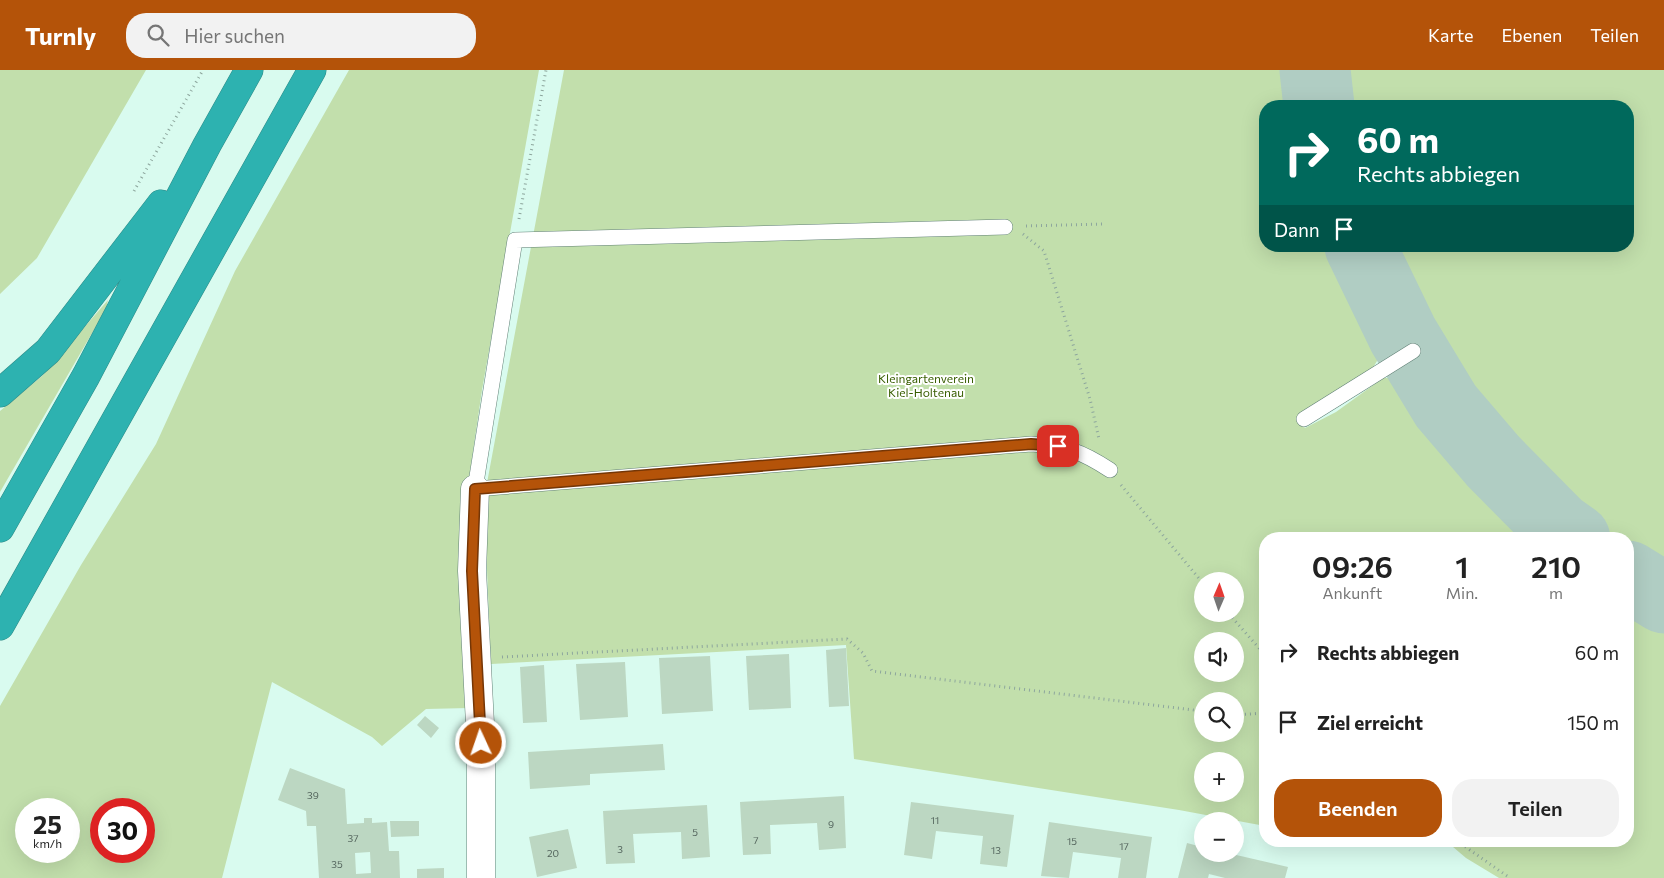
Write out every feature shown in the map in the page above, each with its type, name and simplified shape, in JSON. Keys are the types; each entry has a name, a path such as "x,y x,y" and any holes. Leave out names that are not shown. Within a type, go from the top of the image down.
{"highway":[{"path":"0,528 86,376 206,145 249,70"},
{"path":"0,626 312,70"},
{"path":"0,393 48,351 206,145"}],"street":[{"path":"475,489 472,571 481,743 481,878"}],"lane":[{"path":"1005,227 516,240 475,489 1031,444 1072,449 1084,453 1110,470"},
{"path":"1304,418 1413,351"}],"path":[{"path":"516,240 546,70"},
{"path":"1005,227 1104,224"},
{"path":"1005,227 1028,236 1044,251 1110,470 1133,501 1194,573"},
{"path":"1237,622 1259,648"},
{"path":"477,658 847,639 863,653 872,671 1194,710"},
{"path":"1244,714 1259,713"},
{"path":"1466,847 1510,878"}],"green space":[{"path":"0,70 146,70 37,258 0,294"},
{"path":"349,70 539,70 482,390 465,506 469,708 426,709 382,746 372,737 272,682 222,878 0,878 0,706 81,565 156,444 235,271"},
{"name":"Kleingartenverein Kiel-Holtenau","path":"564,70 1292,70 1295,100 1259,100 1259,252 1336,252 1383,351 1371,371 1313,405 1297,418 1305,428 1336,412 1383,378 1398,378 1480,485 1529,532 1259,532 1259,825 1244,822 1244,812 1194,813 854,759 846,645 491,664 484,499"},
{"path":"1342,70 1664,70 1664,570 1634,549 1634,532 1609,532 1579,510 1504,437 1445,355 1389,252 1634,252 1634,100 1345,100"},
{"path":"108,300 106,309 0,492 0,411 42,376"},
{"path":"1634,608 1664,625 1664,878 1499,878 1466,858 1453,847 1634,847"}],"building":[{"path":"846,648 849,706 829,707 826,650"},
{"path":"789,654 791,708 749,710 746,656"},
{"path":"710,656 713,711 662,714 659,658"},
{"path":"625,662 628,717 580,720 576,664"},
{"path":"544,665 547,722 523,723 520,667"},
{"path":"425,716 439,728 431,738 417,725"},
{"path":"663,744 665,770 590,774 590,785 530,789 528,752"},
{"path":"290,768 345,789 347,824 364,823 364,818 372,818 372,823 387,822 389,851 399,851 400,878 319,878 316,826 307,826 306,811 278,800","holes":["370,852 371,873 356,874 355,853"]},
{"path":"844,796 846,848 819,850 817,823 770,825 771,854 743,855 740,802"},
{"path":"911,802 1014,815 1007,867 980,864 983,836 936,831 932,859 904,855"},
{"path":"707,805 710,857 682,859 681,832 633,834 635,863 606,864 603,811"},
{"path":"390,821 419,821 419,836 391,837"},
{"path":"1049,822 1152,837 1146,878 1118,878 1121,858 1073,852 1069,878 1041,876"},
{"path":"568,829 577,868 537,877 529,837"},
{"path":"1187,843 1194,845 1194,862 1244,862 1244,857 1288,867 1285,878 1225,878 1209,874 1208,878 1178,878"},
{"path":"444,868 444,878 417,878 417,869"}],"taxiway":[{"path":"1315,70 1318,100"},
{"path":"1363,252 1403,335 1446,406 1493,461 1565,532"},
{"path":"1634,580 1664,598"}],"route":[{"path":"481,743 472,571 472,519 475,489 1031,444 1058,446"}]}
